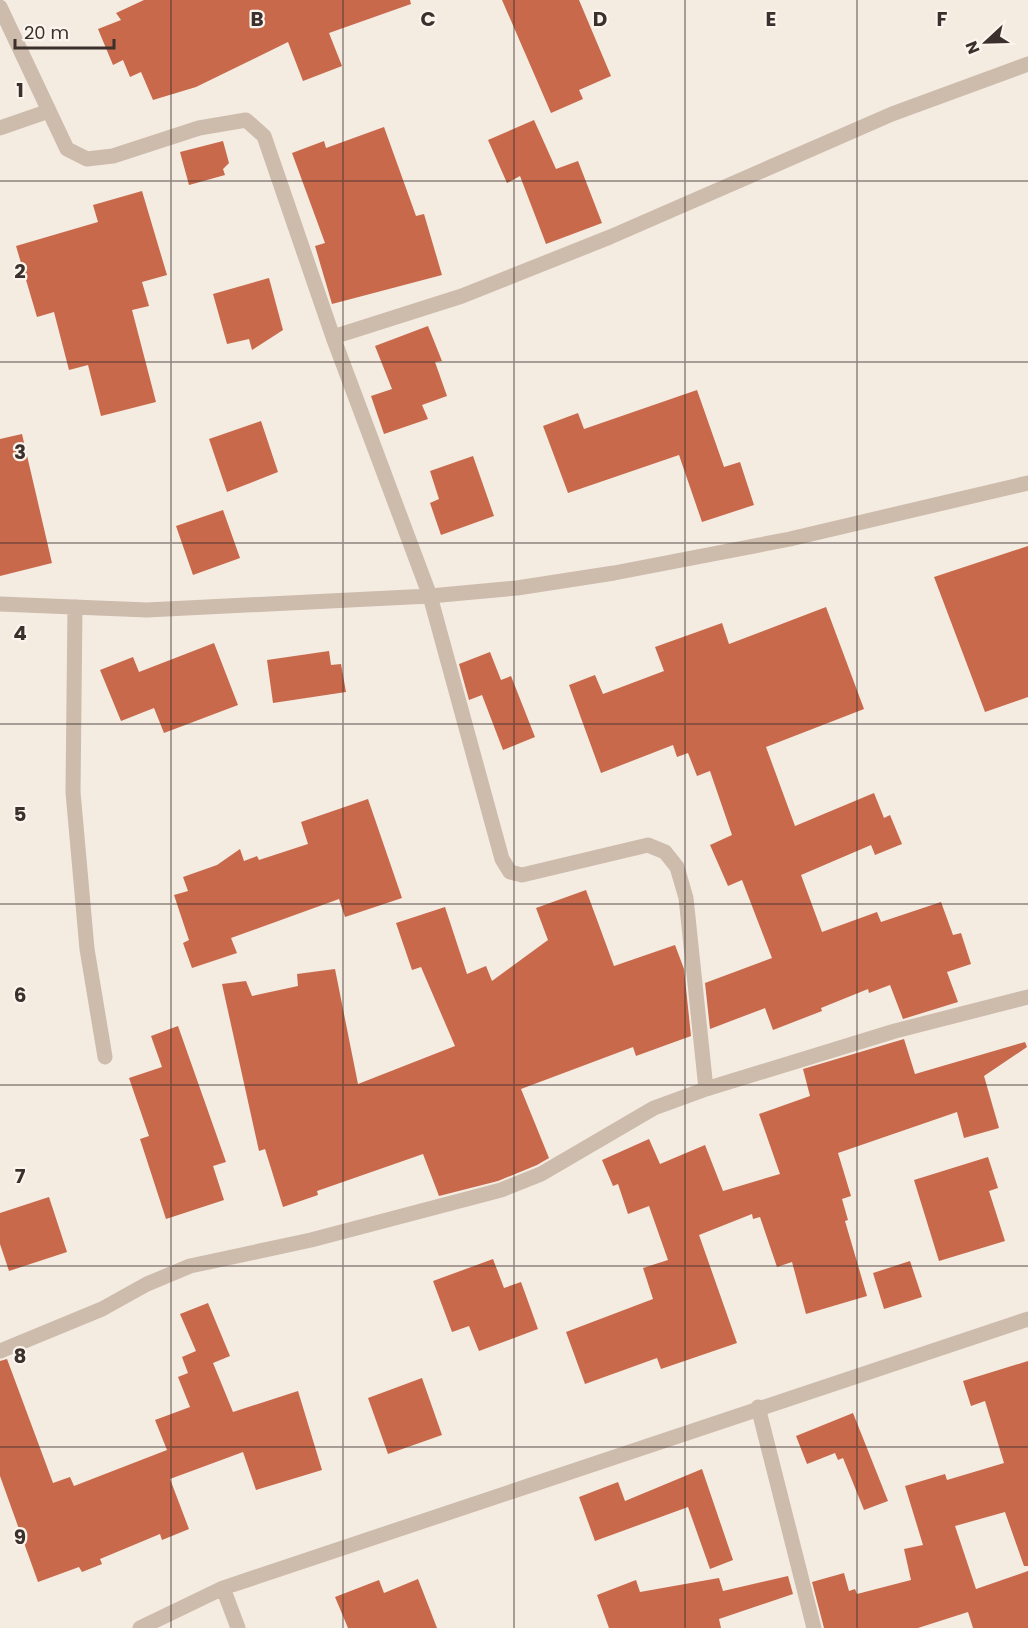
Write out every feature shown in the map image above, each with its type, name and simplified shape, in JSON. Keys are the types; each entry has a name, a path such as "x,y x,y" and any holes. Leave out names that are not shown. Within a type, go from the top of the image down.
{"street":[{"path":"0,7 67,149 87,159 113,156 199,128 246,120 264,136 333,337 430,596 502,859 510,872 522,875 648,845 665,852 677,867 686,898 706,1089"},
{"path":"333,337 494,283 674,210 891,114 1028,64"},
{"path":"0,128 49,111"},
{"path":"0,604 147,610 430,596 517,588 700,558 870,522 1028,483"},
{"path":"75,607 73,792 87,949 105,1057"},
{"path":"0,1351 102,1309 147,1284 190,1266 311,1240 501,1190 542,1174 654,1108 706,1089 895,1031 1028,998"},
{"path":"140,1628 223,1588 758,1407 1028,1319"},
{"path":"758,1407 814,1628"},
{"path":"223,1588 238,1628"}],"building":[{"path":"144,0 410,0 411,4 329,33 342,66 303,81 288,42 196,87 153,100 141,72 130,77 123,60 113,65 98,29 121,20 116,13"},
{"path":"502,0 579,0 611,76 579,90 583,99 551,113"},
{"path":"534,120 556,169 578,161 602,223 546,244 520,176 507,183 488,140"},
{"path":"384,127 416,216 424,214 442,275 332,304 315,246 325,243 292,153 324,141 326,148"},
{"path":"223,141 229,163 223,169 225,175 189,185 180,152"},
{"path":"142,191 167,275 142,282 149,306 132,310 156,402 101,416 88,365 69,370 54,312 37,317 16,246 98,222 93,205"},
{"path":"269,278 283,330 252,350 249,339 227,344 213,294"},
{"path":"428,326 442,361 435,362 447,396 422,405 428,419 384,434 371,396 392,389 375,346"},
{"path":"697,390 724,467 740,462 754,505 702,522 679,455 568,493 543,426 578,413 584,429"},
{"path":"261,421 278,472 227,492 209,439"},
{"path":"22,434 52,563 0,576 0,439"},
{"path":"473,456 494,516 441,535 430,503 439,499 430,471"},
{"path":"223,510 240,558 193,575 176,526"},
{"path":"1028,546 1028,697 985,712 934,577"},
{"path":"826,607 864,709 766,747 795,826 874,793 884,818 890,815 902,844 875,855 871,845 801,875 822,932 877,912 881,922 941,902 953,935 961,933 971,964 947,972 958,1002 903,1019 890,985 869,993 868,989 821,1008 822,1011 773,1030 765,1008 710,1029 705,983 772,958 742,880 728,886 710,845 732,835 710,771 697,776 688,753 677,757 673,745 601,773 569,685 595,675 603,694 664,671 655,647 722,623 729,644"},
{"path":"214,643 238,705 164,733 154,708 121,721 100,670 133,657 139,672"},
{"path":"329,651 331,665 341,664 346,692 273,703 267,660"},
{"path":"490,652 501,680 511,676 535,737 503,750 482,695 469,700 459,664"},
{"path":"368,799 402,898 345,917 339,899 231,938 237,953 192,968 183,943 189,940 174,895 188,891 183,877 217,865 240,849 244,861 257,856 259,860 308,844 301,822"},
{"path":"586,890 614,966 675,945 684,969 691,1036 636,1056 633,1047 521,1089 549,1158 537,1165 498,1181 439,1196 423,1154 317,1191 318,1195 283,1207 265,1149 259,1151 222,984 246,981 252,996 298,986 297,974 335,969 358,1084 455,1046 421,967 412,970 396,923 445,907 467,974 486,966 492,981 548,940 536,908"},
{"path":"178,1026 226,1162 213,1166 224,1200 166,1219 140,1139 149,1136 129,1078 162,1067 151,1036"},
{"path":"904,1039 915,1074 1025,1042 1027,1047 984,1076 999,1128 964,1138 957,1112 838,1153 851,1196 842,1199 848,1220 845,1221 867,1296 806,1314 792,1262 777,1267 760,1217 753,1219 752,1214 699,1235 737,1343 661,1369 657,1358 585,1384 566,1332 653,1299 643,1268 668,1260 649,1206 628,1214 618,1184 613,1186 602,1160 649,1139 660,1164 705,1145 723,1191 780,1174 759,1114 810,1096 803,1069"},
{"path":"988,1157 998,1188 989,1191 1005,1241 939,1261 914,1180"},
{"path":"49,1197 67,1252 9,1271 0,1244 0,1213"},
{"path":"493,1259 504,1288 521,1282 538,1329 479,1351 469,1326 452,1332 433,1281"},
{"path":"910,1261 922,1297 884,1309 873,1273"},
{"path":"208,1303 230,1356 213,1363 233,1412 298,1391 322,1470 256,1490 243,1452 170,1479 189,1529 162,1540 160,1534 100,1559 102,1564 82,1572 79,1567 38,1582 0,1476 0,1361 7,1359 53,1483 70,1477 74,1486 167,1450 155,1420 190,1407 178,1377 188,1373 182,1357 196,1351 180,1314"},
{"path":"1028,1361 1028,1566 1024,1566 1005,1512 955,1526 976,1589 1028,1571 1028,1628 973,1628 968,1612 918,1628 824,1628 812,1582 844,1573 849,1591 855,1589 857,1594 911,1580 904,1549 923,1545 905,1486 945,1474 947,1480 1004,1463 985,1401 971,1406 963,1381"},
{"path":"422,1378 442,1435 388,1454 368,1398"},
{"path":"853,1413 888,1501 864,1510 843,1458 838,1460 835,1453 807,1464 796,1436"},
{"path":"702,1469 733,1560 710,1569 688,1507 595,1541 579,1497 618,1482 625,1501"},
{"path":"788,1576 793,1594 719,1619 721,1628 609,1628 597,1595 636,1580 640,1592 719,1578 723,1591"},
{"path":"418,1579 437,1628 348,1628 335,1597 379,1580 384,1593"}]}
